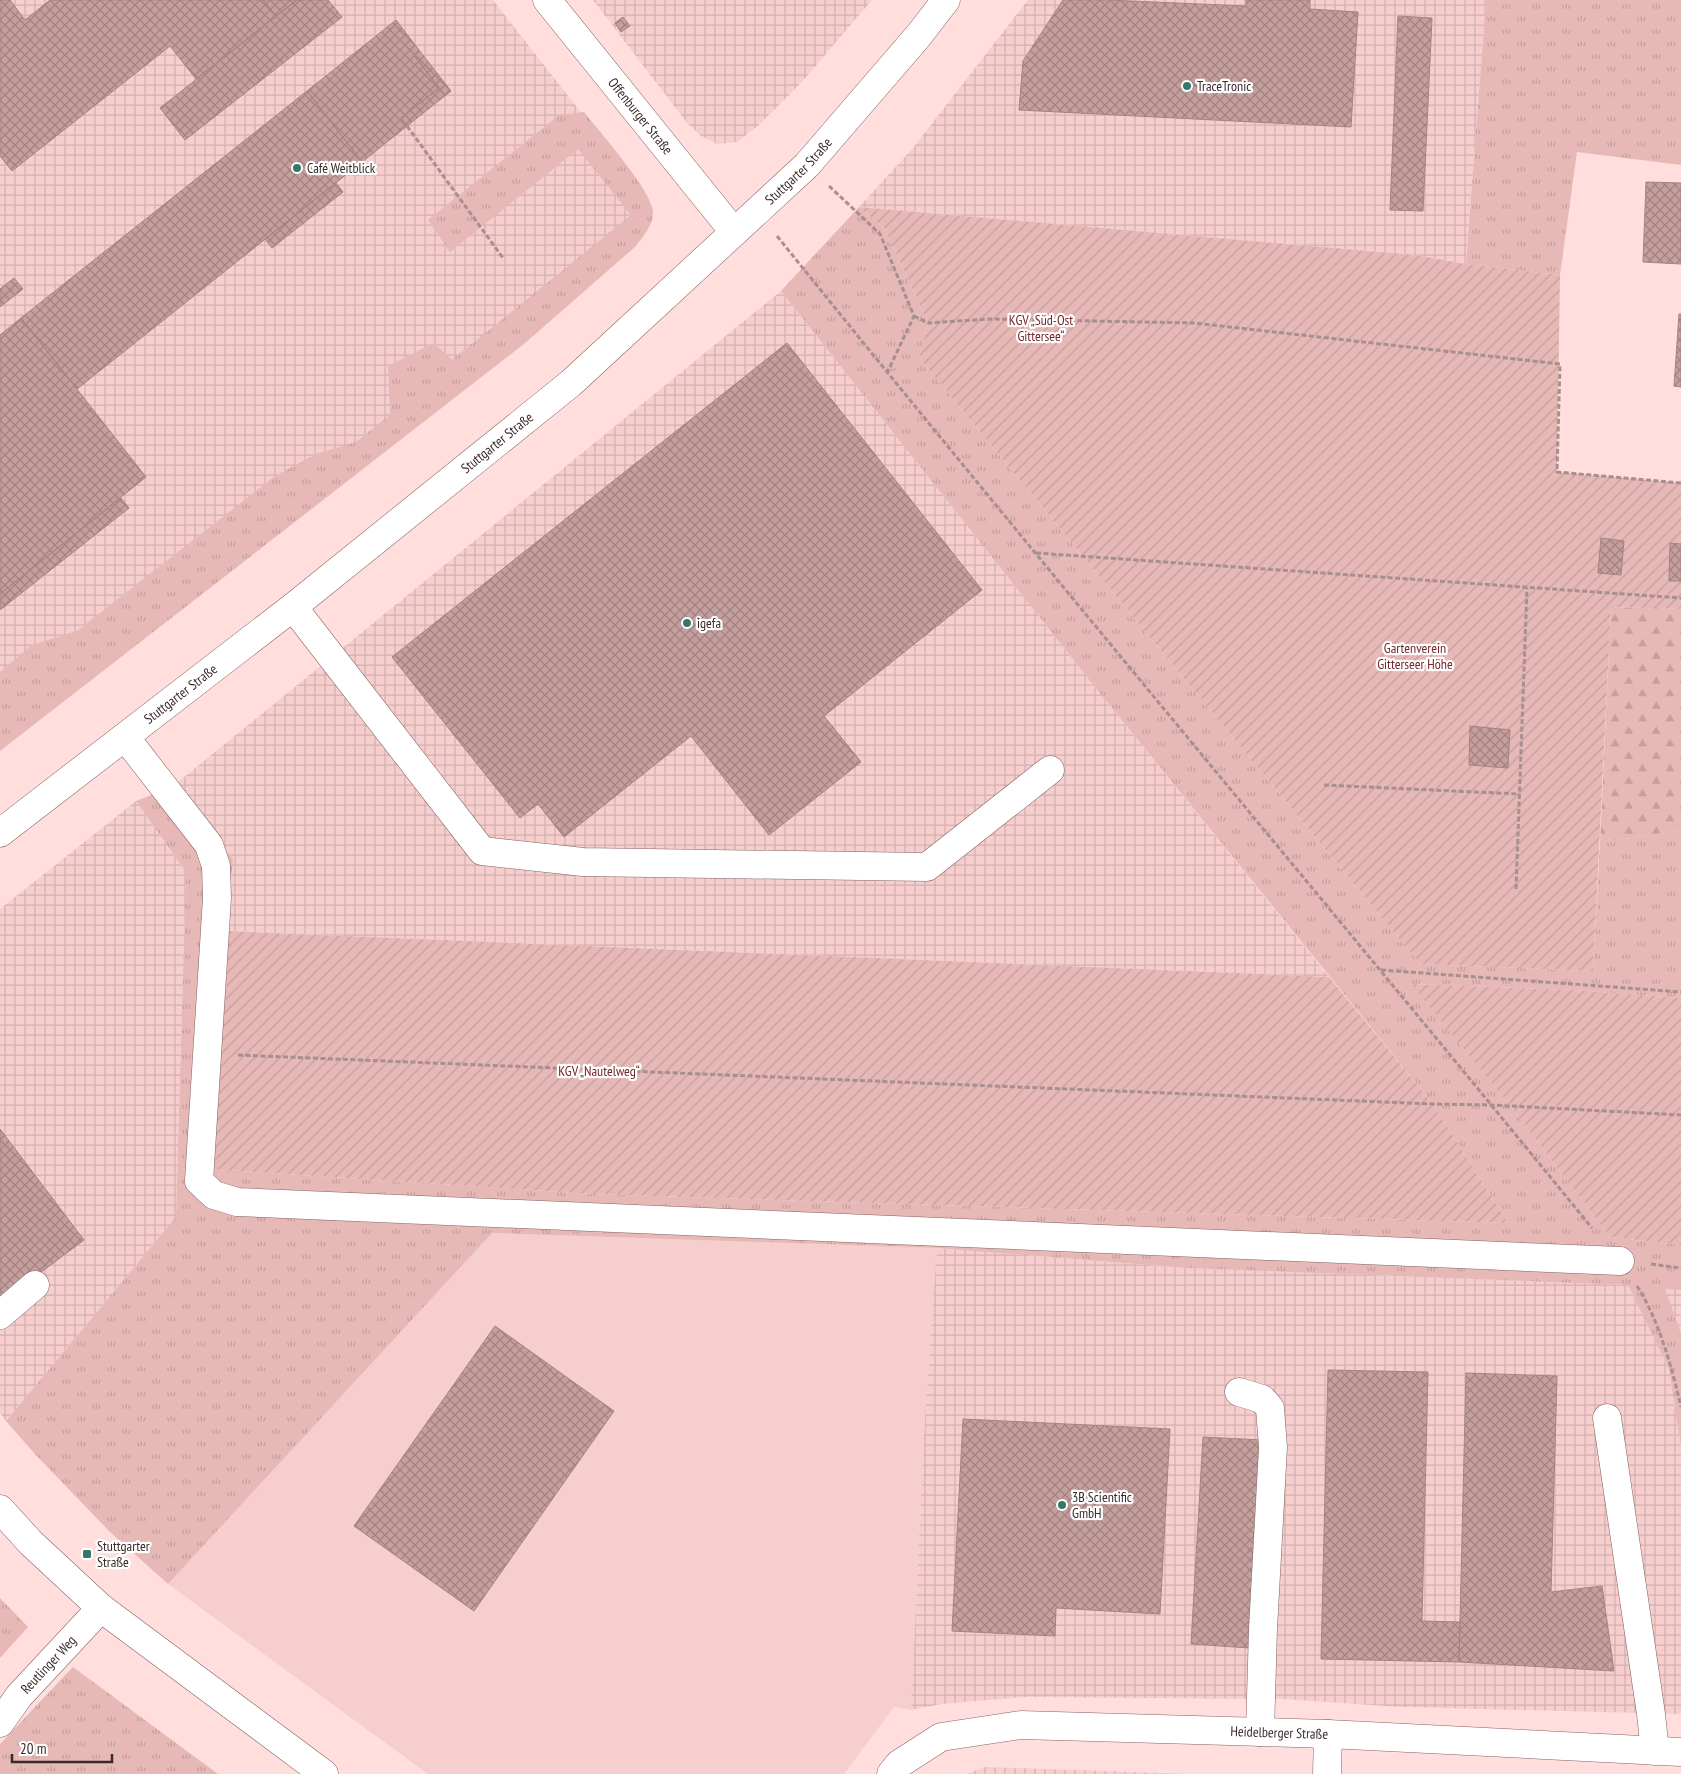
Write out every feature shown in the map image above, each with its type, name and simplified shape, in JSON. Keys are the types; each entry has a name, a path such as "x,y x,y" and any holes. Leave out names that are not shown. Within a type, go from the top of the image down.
{"main road":[{"name":"Offenburger Straße","path":"547,0 734,232"},
{"name":"Stuttgarter Straße","path":"0,833 293,607 571,383 806,165 919,35 946,0"},
{"path":"293,607 482,851 583,862 927,867 1050,770"},
{"path":"125,737 209,845 216,866 217,898 199,1181 214,1195 237,1202 1620,1261"},
{"path":"0,1315 34,1285"},
{"path":"1239,1392 1262,1399 1270,1408 1273,1447 1263,1629 1260,1732"},
{"path":"1607,1418 1651,1714 1651,1757"},
{"path":"0,1509 32,1543 100,1608 324,1774"},
{"name":"Reutlinger Weg","path":"0,1723 19,1696 100,1608"},
{"name":"Heidelberger Straße","path":"891,1774 898,1764 941,1737 1021,1725 1328,1734 1651,1757"},
{"path":"1327,1774 1328,1734"}],"path":[{"path":"407,126 504,258"},
{"path":"806,165 880,234 914,316 928,323 990,319 1194,323 1560,364 1557,472 1681,483"},
{"path":"756,211 887,373 1620,1261 1641,1292 1658,1330 1675,1380 1681,1407"},
{"path":"887,373 914,316"},
{"path":"1036,553 1681,598"},
{"path":"1516,889 1527,588"},
{"path":"1324,785 1519,794"},
{"path":"1381,970 1681,992"},
{"path":"208,1052 1413,1104 1492,1105 1681,1115"}],"shaded area":[{"path":"0,0 493,0 638,185 632,220 492,341 0,707"},
{"path":"593,0 872,0 801,83 759,125 737,142 717,144 701,136 687,123"},
{"path":"1028,0 1486,0 1466,264 1415,255 859,207 913,148"},
{"path":"781,291 1087,677 1329,977 226,931 172,787"},
{"path":"136,801 186,872 176,1217 6,1421 0,1413 0,909"},
{"path":"492,1233 937,1248 925,1418 911,1710 894,1707 844,1774 428,1774 168,1584"},
{"path":"937,1248 1185,1268 1628,1285 1669,1369 1681,1447 1681,1714 1401,1707 1283,1699 1025,1697 941,1704 911,1710 925,1418"},
{"path":"1664,1288 1681,1290 1681,1333"},
{"path":"985,1767 1190,1774 966,1774"}],"green space":[{"path":"1486,0 1681,0 1681,165 1577,152 1560,275 1466,264"},
{"path":"584,112 635,177 651,203 653,217 636,246 524,344 0,751 0,672 32,645 77,631 275,476 316,454 356,442 390,415 388,366 434,343 452,360 631,215 578,149 450,252 428,220 559,115"},
{"path":"859,207 885,229 928,323 919,358 1420,964 1593,971 1600,843 1681,830 1681,998 1574,990 1412,984 1511,1107 1610,1237 1681,1245 1681,1290 1665,1289 1681,1333 1681,1447 1669,1369 1628,1285 1185,1268 937,1248 492,1233 168,1584 110,1532 6,1421 176,1217 186,872 136,801 172,787 233,859 226,931 210,1169 592,1194 1508,1223 1433,1104 1087,677 781,291"},
{"name":"Gartenverein Gitterseer Höhe","path":"859,207 1415,255 1466,264 1560,275 1557,472 1681,483 1681,609 1611,607 1593,971 1420,964 919,358 928,323 885,229"},
{"path":"1611,607 1681,609 1681,830 1600,843"},
{"name":"KGV „Nautelweg“","path":"226,931 1329,977 1433,1104 1508,1223 592,1194 210,1169"},
{"path":"1411,984 1574,990 1681,998 1681,1245 1610,1237 1511,1107"},
{"path":"0,1598 28,1627 0,1658"},
{"path":"73,1667 218,1774 0,1774 0,1744"}],"building":[{"path":"0,0 10,0 25,20 50,0 263,0 276,16 196,79 170,46 12,171 0,156"},
{"path":"263,0 297,0 276,16"},
{"path":"297,0 328,0 342,17 185,140 160,108"},
{"name":"TraceTronic","path":"1063,0 1246,6 1246,0 1310,0 1310,9 1358,12 1351,127 1019,110 1023,61"},
{"path":"1398,16 1432,18 1423,211 1390,210"},
{"path":"623,17 630,26 621,32 615,23"},
{"path":"396,20 419,50 414,55 439,88 401,118 407,126 362,162 307,91"},
{"path":"419,50 451,91 407,126 401,118 439,88 414,55"},
{"path":"307,91 362,162 77,389 21,318"},
{"path":"1646,182 1681,183 1681,264 1643,262"},
{"path":"336,183 343,192 272,248 265,239"},
{"path":"14,278 23,289 0,307 0,289"},
{"path":"1679,314 1681,314 1681,387 1674,386"},
{"path":"21,318 146,477 0,594 0,335"},
{"name":"igefa","path":"787,343 982,590 824,716 861,762 769,835 691,736 564,837 538,804 520,818 392,657"},
{"path":"121,498 129,508 0,610 0,594"},
{"path":"1601,538 1624,541 1621,575 1598,573"},
{"path":"1670,543 1681,544 1681,581 1669,581"},
{"path":"1470,726 1510,730 1508,768 1469,765"},
{"path":"0,1129 84,1240 0,1303"},
{"path":"495,1326 614,1411 474,1611 354,1526"},
{"path":"1328,1370 1428,1372 1422,1621 1460,1622 1459,1662 1321,1659"},
{"path":"1466,1373 1557,1376 1551,1592 1602,1586 1614,1671 1459,1662"},
{"name":"3B Scientific GmbH","path":"963,1419 1170,1429 1160,1614 1056,1608 1055,1636 952,1631"},
{"path":"1203,1437 1262,1440 1250,1648 1191,1644"}],"place":[{"name":"TraceTronic","path":"1187,86"},
{"name":"Café Weitblick","path":"297,168"},
{"name":"igefa","path":"687,623"},
{"name":"3B Scientific GmbH","path":"1062,1505"},
{"name":"Stuttgarter Straße","path":"87,1554"}],"park label":[{"name":"KGV „Süd-Ost Gittersee“","path":"1041,328"}]}
